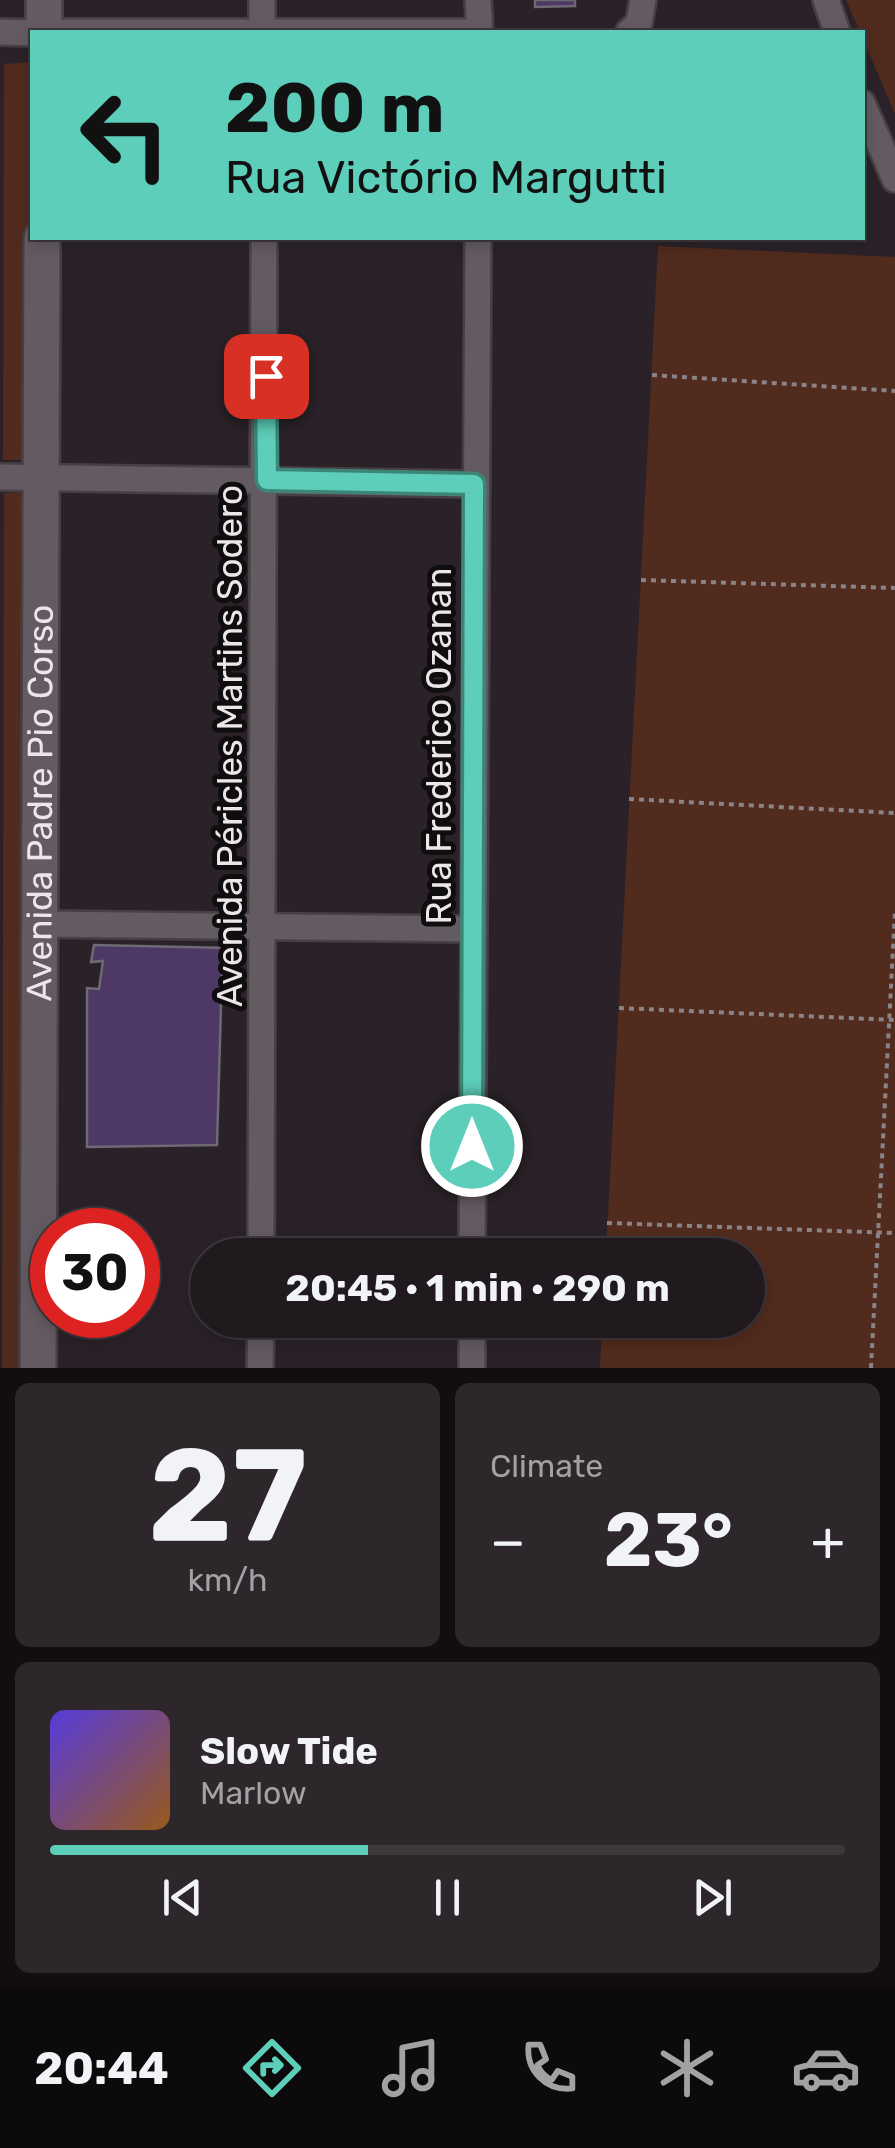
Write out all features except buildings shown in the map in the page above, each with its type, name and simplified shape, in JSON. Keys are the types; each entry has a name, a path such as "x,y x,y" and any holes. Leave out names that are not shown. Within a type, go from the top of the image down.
{"main road":[{"path":"44,0 44,30"},
{"name":"Avenida Padre Pio Corso","path":"38,1368 42,240"}],"street":[{"path":"262,0 262,30"},
{"path":"478,0 480,30"},
{"path":"631,30 642,16 643,0"},
{"path":"826,0 837,30"},
{"path":"0,32 30,33"},
{"path":"865,109 895,179"},
{"name":"Avenida Péricles Martins Sodero","path":"261,1238 267,480 264,240"},
{"name":"Rua Frederico Ozanan","path":"472,1238 478,240"},
{"path":"0,478 474,484"},
{"path":"42,924 474,929"},
{"path":"260,1338 260,1368"},
{"path":"472,1338 472,1368"}],"path":[{"path":"652,376 895,391"},
{"path":"641,580 895,588"},
{"path":"630,799 895,813"},
{"path":"871,1368 895,910"},
{"path":"619,1008 892,1020"},
{"path":"607,1222 895,1233"}],"shaded area":[{"path":"846,0 895,0 895,114 865,44 865,30 859,30"},
{"path":"30,62 32,460 3,460 4,64"},
{"path":"658,246 895,257 895,1368 600,1368 601,1338 765,1338 765,1238 607,1238"},
{"path":"31,492 30,1368 2,1368 4,493"}],"route":[{"path":"266,376 267,480 474,484 472,1146"}]}
